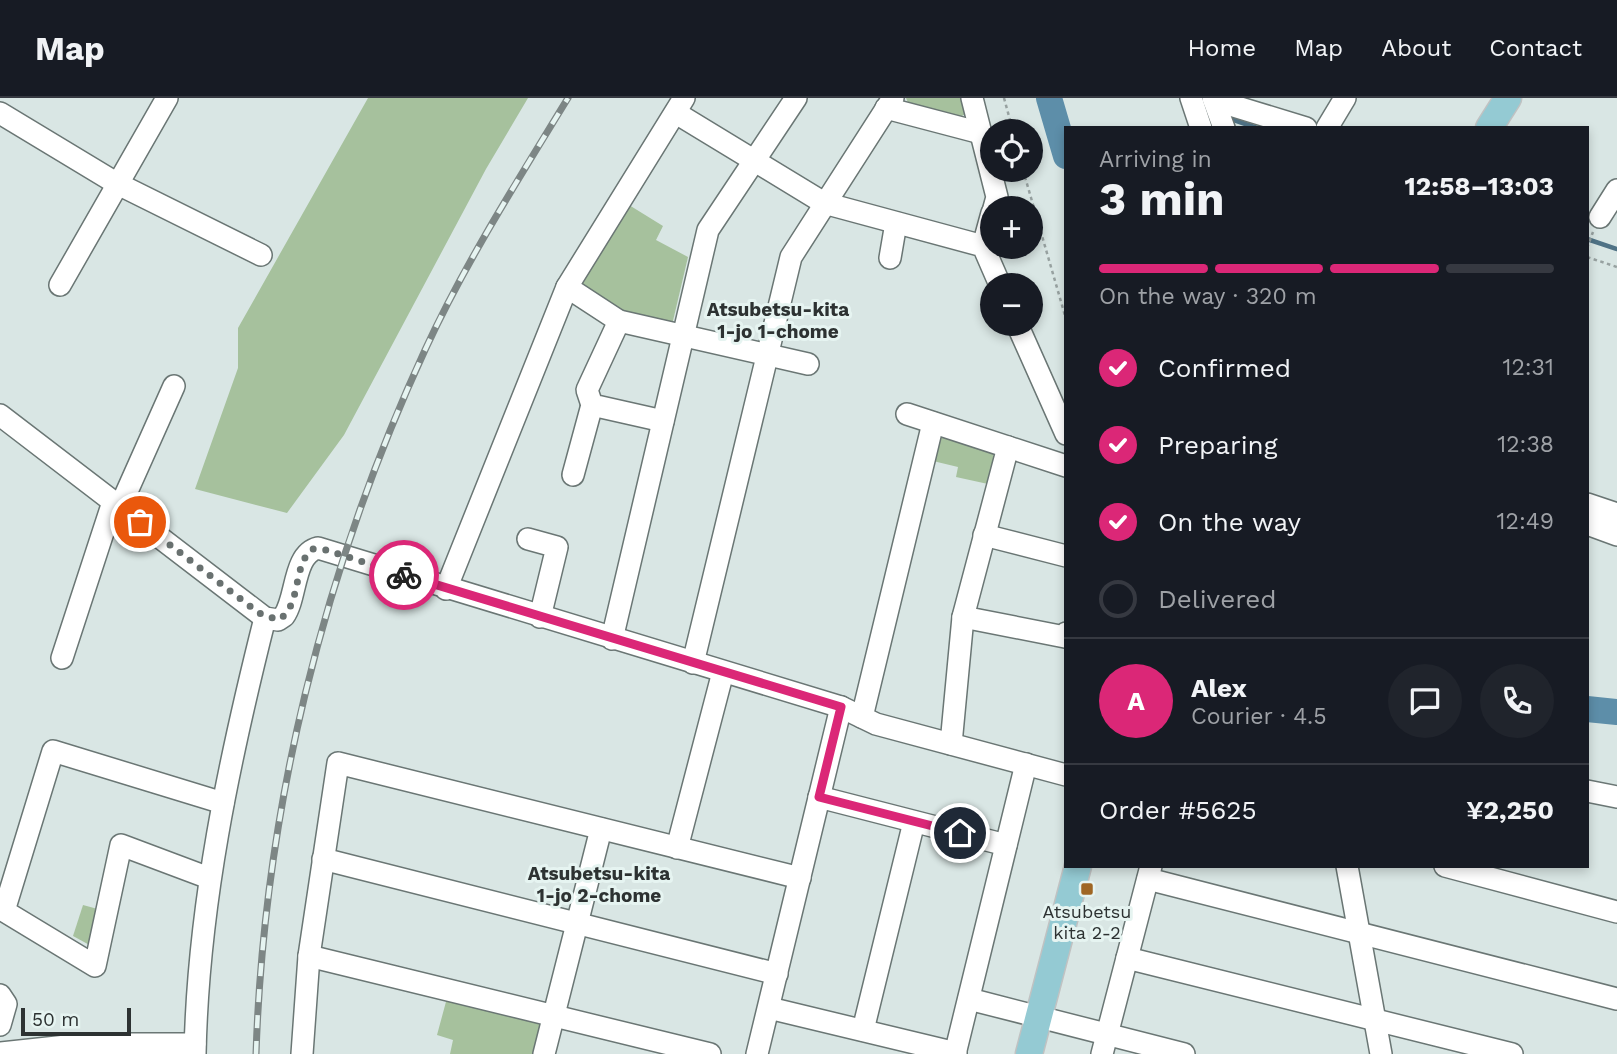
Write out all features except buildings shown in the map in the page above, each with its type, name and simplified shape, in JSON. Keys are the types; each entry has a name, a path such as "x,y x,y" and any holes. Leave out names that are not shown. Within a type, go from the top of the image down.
{"main road":[{"path":"1490,126 1508,98"},
{"path":"1029,1054 1077,868"}],"street":[{"path":"60,285 167,98"},
{"path":"612,639 708,230 756,162 796,98"},
{"path":"972,98 980,129"},
{"path":"1328,126 1345,98"},
{"path":"1200,99 1201,126"},
{"path":"1200,99 1222,126"},
{"path":"1200,99 1299,126"},
{"path":"693,663 791,257 890,103 980,133"},
{"path":"446,589 566,286 680,106 756,162 824,203 980,245"},
{"path":"0,113 116,183 261,255"},
{"path":"1599,221 1617,190"},
{"path":"890,258 896,223"},
{"path":"566,286 619,321 808,364"},
{"path":"573,475 592,405 587,390 619,321"},
{"path":"1022,336 1064,430"},
{"path":"62,658 117,504 174,386"},
{"path":"592,405 663,421"},
{"path":"907,414 1064,465"},
{"path":"0,415 265,618 278,620 284,617 304,558 318,548 841,707 862,717 1064,774"},
{"path":"862,717 933,423"},
{"path":"951,744 963,617 1007,447"},
{"path":"1589,505 1617,514"},
{"path":"1589,525 1617,535"},
{"path":"984,535 1064,555"},
{"path":"528,539 557,547 540,617"},
{"path":"963,617 1064,637"},
{"path":"0,1053 85,1044 195,1049 209,878 236,732 265,618"},
{"path":"677,848 723,672"},
{"path":"757,1054 841,707"},
{"path":"209,878 121,845 95,966 4,911 53,751 223,803"},
{"path":"302,1054 309,956 338,763 800,878"},
{"path":"768,1008 955,1053 1026,764"},
{"path":"1589,791 1617,797"},
{"path":"819,797 1006,845"},
{"path":"863,1030 914,822"},
{"path":"544,1054 601,829"},
{"path":"323,859 777,974"},
{"path":"1347,868 1357,935 1381,1054"},
{"path":"1457,868 1617,912"},
{"path":"1105,1044 1150,873 1357,935 1617,999"},
{"path":"309,956 710,1054"},
{"path":"1127,958 1512,1054"},
{"path":"0,995 6,1004 0,1025"},
{"path":"969,999 1039,1016 1105,1044 1184,1054"}],"path":[{"path":"1004,98 1010,119"},
{"path":"1026,182 1064,312"},
{"path":"1589,243 1599,221"},
{"path":"1589,258 1617,267"}],"green space":[{"path":"368,98 528,98 486,169 344,435 287,513 195,489 238,368 238,328"},
{"path":"906,98 962,98 966,114 955,119 909,105"},
{"path":"629,205 663,226 656,240 688,257 672,325 617,312 580,288 578,280"},
{"path":"946,434 991,449 995,459 988,484 956,477 958,467 933,461 938,438"},
{"path":"83,905 105,911 95,948 73,936"},
{"path":"447,998 544,1024 536,1054 450,1054 453,1040 437,1035"}],"waterway":[{"path":"1049,98 1064,149"},
{"path":"1228,118 1251,126"},
{"path":"1589,240 1617,249"},
{"path":"1589,709 1617,712"}],"railway":[{"path":"256,1054 261,963 271,873 286,783 305,694 357,519 389,434 425,350 457,285 568,98"}],"way so far":[{"path":"140,522 265,618 278,620 284,617 304,558 312,549 326,550 404,575"}],"place":[{"name":"Atsubetsu kita 2-2","path":"1087,889"}],"district":[{"name":"Atsubetsu-kita 1-jo 1-chome","path":"778,320"},
{"name":"Atsubetsu-kita 1-jo 2-chome","path":"599,884"}],"route":[{"path":"404,575 841,707 819,797 960,833"}]}
